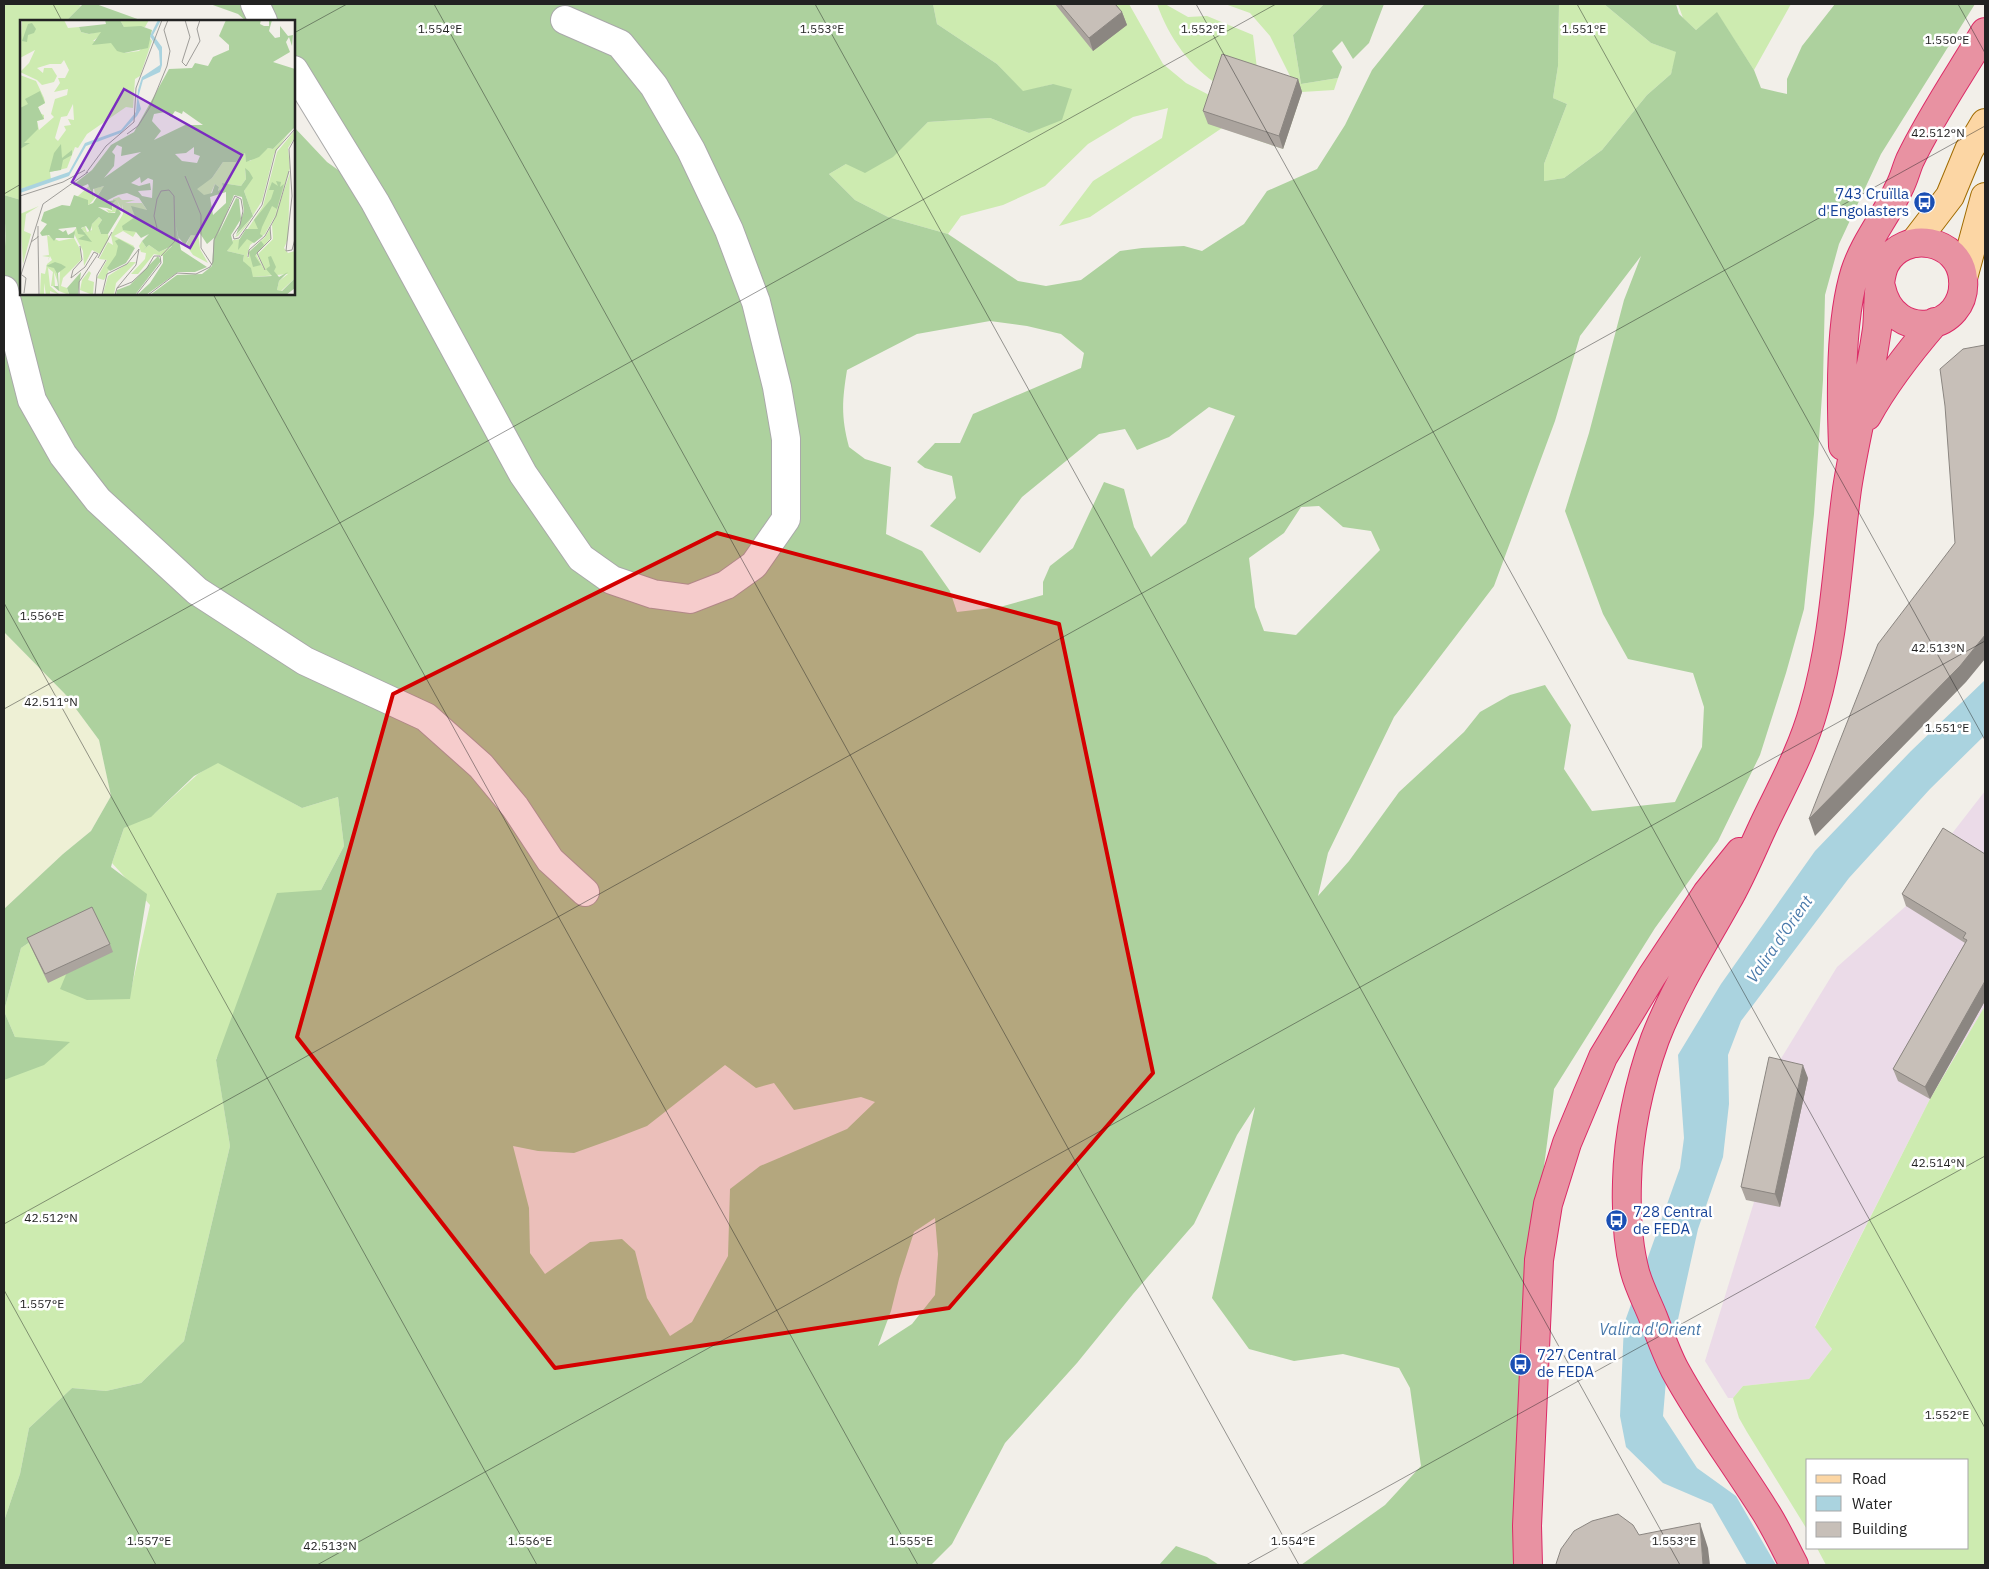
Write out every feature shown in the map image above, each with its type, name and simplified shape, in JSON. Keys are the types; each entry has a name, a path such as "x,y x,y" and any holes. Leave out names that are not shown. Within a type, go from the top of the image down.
{"highway":[{"path":"1847,492 1842,418 1848,308 1855,273 1864,248 1899,189 1924,135 1985,32"},
{"path":"1899,189 1899,208 1911,244"},
{"path":"1794,1565 1765,1511 1705,1420 1673,1367 1635,1273 1626,1221 1627,1155 1642,1082 1655,1039 1673,999 1704,940 1740,879 1767,818 1800,752 1815,706 1833,616 1847,492 1876,336 1881,279 1891,255 1911,244 1935,244 1947,250 1960,265 1963,278 1962,296 1956,307 1944,318 1935,322 1916,324 1899,318 1886,304 1881,279 1877,256 1876,236 1882,217"},
{"path":"1856,438 1876,400 1921,338 1935,322"},
{"path":"1528,1565 1527,1526 1539,1260 1548,1204 1567,1143 1604,1057 1652,976 1707,893 1767,818"}],"main road":[{"path":"1911,244 1950,196 1970,150 1985,123"},
{"path":"1963,278 1985,197"}],"street":[{"path":"255,4 262,20"},
{"path":"295,72 342,145 380,210 523,474 581,558 612,580 652,594 690,599 726,585 754,565 786,519 786,439 777,386 756,302 729,230 691,150 654,86 620,44 565,20"},
{"path":"4,290 32,400 63,455 98,500 197,591 306,661 426,717 481,766 515,807 550,860 585,892"}],"highlighted area":[{"path":"717,533 1059,624 1153,1073 949,1308 555,1368 297,1037 393,694"}],"shaded area":[{"path":"1985,791 1985,1006 1930,1099 1815,1326 1832,1349 1809,1379 1743,1386 1733,1398 1728,1398 1705,1361 1754,1202 1774,1070 1837,967 1906,906 1947,840"}],"green space":[{"path":"4,4 77,4 81,6 67,20 20,20 20,200 4,195"},
{"path":"83,4 96,4 140,20 67,20"},
{"path":"210,4 933,4 937,24 997,64 1023,91 1053,84 1072,89 1062,120 1029,133 990,118 928,122 893,157 865,173 846,164 829,174 855,200 888,217 948,234 1018,281 1046,286 1081,280 1120,251 1184,246 1202,251 1244,224 1267,191 1317,169 1345,125 1372,70 1425,4 1559,4 1558,66 1553,98 1567,104 1544,164 1544,181 1564,178 1602,150 1647,95 1671,74 1676,52 1651,43 1604,4 1676,4 1679,14 1696,30 1717,12 1754,70 1761,88 1787,94 1787,79 1802,46 1835,4 1975,4 1881,154 1839,244 1825,295 1823,380 1814,514 1804,609 1760,755 1718,841 1655,928 1554,1089 1525,1314 1521,1565 1301,1565 1385,1505 1421,1466 1410,1388 1399,1368 1343,1354 1294,1361 1249,1349 1212,1298 1255,1107 1237,1135 1194,1224 1133,1294 1077,1363 1005,1443 952,1544 931,1565 4,1565 4,1521 20,1474 29,1428 72,1388 106,1391 141,1383 184,1341 230,1146 216,1060 277,893 321,890 344,846 338,797 302,808 218,763 194,776 151,817 124,828 111,867 147,894 130,999 87,1000 60,989 75,953 52,927 21,948 4,1011 4,909 63,854 91,831 111,796 99,740 65,694 4,632 4,195 20,200 20,295 295,295 295,128 327,162 348,177 295,72 295,20 245,20 238,14","holes":["1641,256 1624,300 1589,433 1565,511 1603,614 1628,659 1693,673 1704,707 1702,747 1675,802 1592,811 1564,769 1571,725 1545,685 1510,695 1480,712 1464,732 1399,792 1349,861 1318,896 1328,853 1394,717 1494,586 1555,421 1580,336","990,321 1027,326 1061,334 1084,353 1081,368 973,414 960,443 935,443 917,462 925,468 952,476 956,498 930,526 980,553 1022,497 1099,434 1125,429 1137,450 1169,437 1209,407 1235,416 1186,523 1151,557 1134,527 1124,489 1104,482 1073,548 1050,566 1043,582 1043,595 1000,607 957,612 950,591 922,551 886,534 891,467 865,459 849,447 843,400 847,370 917,334","1319,506 1343,527 1371,531 1380,550 1296,635 1264,631 1255,607 1249,558 1284,533 1301,507","725,1065 756,1088 774,1083 794,1110 861,1097 875,1102 847,1129 760,1166 730,1189 728,1256 692,1322 670,1336 647,1298 635,1251 622,1239 590,1242 545,1274 530,1253 529,1208 513,1146 538,1151 574,1153 647,1126","935,1218 938,1254 935,1295 912,1324 878,1346 891,1311 914,1232"]},
{"path":"933,4 1129,4 1163,64 1186,83 1213,97 1220,86 1199,70 1182,51 1174,40 1157,4 1165,4 1188,17 1207,16 1253,35 1258,77 1297,90 1270,36 1250,13 1225,4 1324,4 1293,35 1301,84 1338,78 1334,90 1302,92 1283,149 1222,128 1090,217 1059,226 1093,181 1162,138 1168,108 1133,117 1088,144 1045,186 1003,205 961,216 948,234 888,217 855,200 829,174 846,164 893,156 928,122 990,118 1029,133 1053,84 1023,92 997,64 937,24"},
{"path":"1324,4 1384,4 1369,43 1353,59 1342,41 1332,51 1342,67 1338,78 1301,84 1293,35"},
{"path":"1559,4 1604,4 1651,43 1677,52 1671,74 1647,95 1602,150 1564,178 1544,181 1544,164 1567,104 1553,98 1558,66"},
{"path":"1678,4 1791,4 1754,70 1717,13 1696,30 1683,18"},
{"path":"4,632 65,694 99,740 111,796 91,831 63,854 4,909"},
{"path":"218,762 302,808 338,797 344,846 321,890 216,1059 230,1146 184,1341 141,1383 106,1391 72,1388 29,1428 20,1474 4,1521 4,1078 15,1037 4,1011 21,948 52,927 129,999 150,905 112,863 124,828 155,813 198,774"},
{"path":"1985,1006 1985,1565 1826,1565 1818,1549 1969,1549 1969,1459 1806,1459 1806,1528 1739,1418 1733,1398 1743,1386 1809,1379 1832,1349 1815,1327 1930,1099"},
{"path":"4,1011 15,1037 70,1042 44,1065 4,1080"},
{"path":"1176,1546 1207,1557 1219,1565 1159,1565"}],"water":[{"name":"Valira d'Orient","path":"1985,680 1985,735 1930,789 1849,878 1741,1021 1728,1055 1729,1104 1723,1157 1698,1229 1667,1369 1663,1416 1697,1468 1736,1496 1776,1565 1747,1565 1712,1504 1663,1483 1626,1447 1620,1416 1624,1324 1680,1168 1684,1138 1678,1055 1721,984 1815,851 1911,751"}],"building":[{"path":"1060,4 1115,4 1122,12 1089,38"},
{"path":"1222,54 1298,79 1279,136 1203,111"},
{"path":"1985,345 1985,635 1960,666 1809,819 1878,644 1955,543 1945,406 1940,369 1963,349"},
{"path":"1943,828 1985,854 1985,981 1925,1087 1893,1069 1967,940 1963,938 1966,933 1902,894"},
{"path":"92,907 110,944 45,974 27,938"},
{"path":"1769,1057 1803,1065 1775,1194 1741,1187"},
{"path":"1618,1514 1633,1525 1639,1535 1700,1523 1703,1565 1556,1565 1561,1549 1574,1531 1592,1521"}],"place":[{"name":"743 Cruïlla d'Engolasters","path":"1925,203"},
{"name":"728 Central de FEDA","path":"1617,1221"},
{"name":"727 Central de FEDA","path":"1521,1364"}]}
